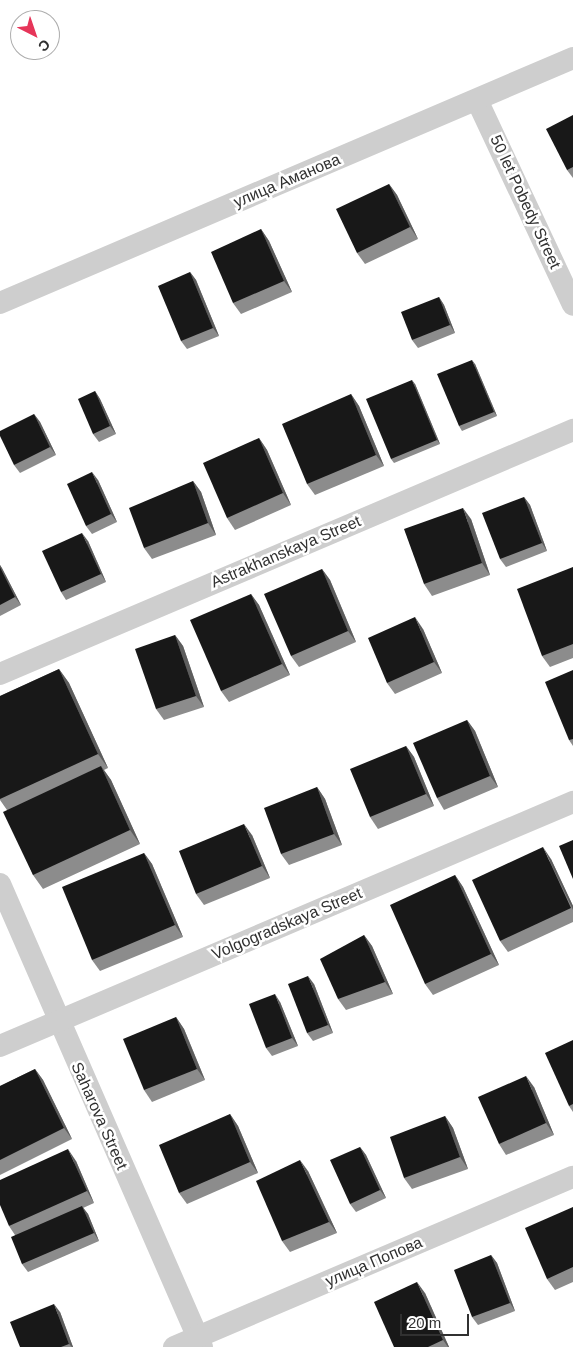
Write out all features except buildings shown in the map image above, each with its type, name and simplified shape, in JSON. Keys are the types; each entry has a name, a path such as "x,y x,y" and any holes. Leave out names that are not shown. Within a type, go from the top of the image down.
{"street":[{"name":"улица Аманова","path":"0,303 573,58"},
{"name":"50 let Pobedy Street","path":"477,100 573,305"},
{"name":"Astrakhanskaya Street","path":"0,674 573,430"},
{"name":"Volgogradskaya Street","path":"0,1046 573,802"},
{"name":"Saharova Street","path":"0,884 57,1022 200,1342"},
{"name":"улица Попова","path":"174,1347 200,1342 573,1177"}]}
